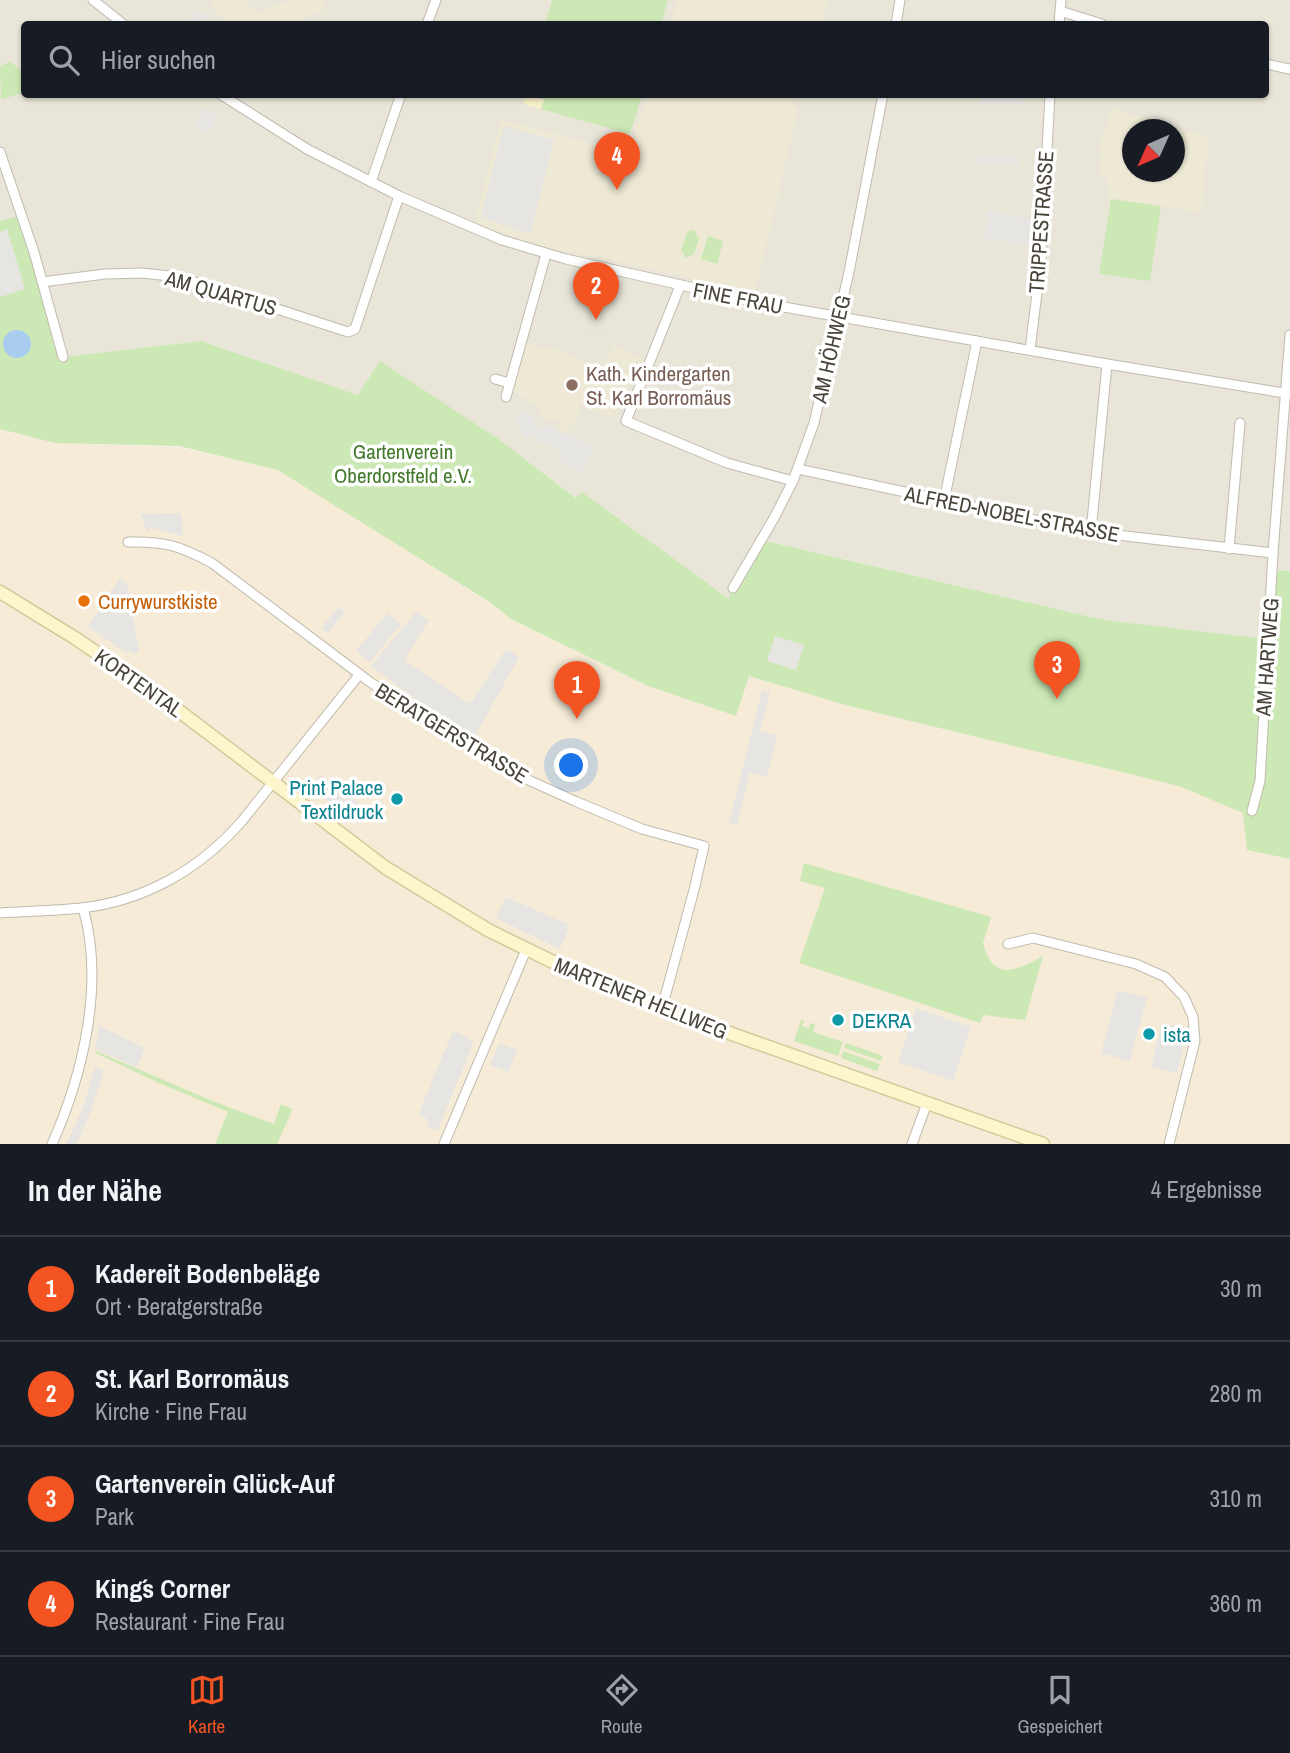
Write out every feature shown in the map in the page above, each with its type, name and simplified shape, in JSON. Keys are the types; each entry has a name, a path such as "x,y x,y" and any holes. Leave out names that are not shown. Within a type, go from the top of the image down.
{"street":[{"path":"93,0 119,21"},
{"path":"428,21 436,0"},
{"path":"896,21 900,0"},
{"path":"1059,21 1061,0"},
{"path":"1060,11 1092,21"},
{"path":"1269,65 1290,69"},
{"name":"FINE FRAU","path":"226,98 307,149 399,196 481,232 545,254 680,286 839,317 1107,364 1287,392"},
{"path":"371,182 400,98"},
{"name":"AM HÖHWEG","path":"733,588 775,518 798,469 814,423 839,317 882,98"},
{"name":"TRIPPESTRASSE","path":"1030,350 1041,260 1051,98"},
{"path":"0,152 23,216 63,357"},
{"name":"AM QUARTUS","path":"42,282 142,272 179,277 348,332 355,329 399,196"},
{"path":"506,397 545,254"},
{"path":"680,286 626,421 727,463 793,481"},
{"name":"AM HARTWEG","path":"1252,811 1260,781 1273,553 1290,335"},
{"path":"944,501 977,341"},
{"path":"1091,533 1107,364"},
{"path":"495,379 509,383"},
{"path":"1229,549 1240,423"},
{"name":"ALFRED-NOBEL-STRASSE","path":"798,469 1091,533 1273,553"},
{"name":"BERATGERSTRASSE","path":"128,542 154,542 181,547 212,563 405,708 524,778 642,829 704,846 694,894 662,1008"},
{"name":"KORTENTAL","path":"0,592 130,676 274,782"},
{"name":"BERATGERSTRASSE","path":"0,913 83,908 129,898 156,888 193,867 223,843 359,675"},
{"name":"MARTENER HELLWEG","path":"274,782 386,868 450,909 526,950 662,1008 1043,1144"},
{"path":"52,1144 68,1108 88,1019 90,960 88,926 83,908"},
{"path":"1008,944 1033,938 1136,964 1165,977 1184,997 1193,1017 1195,1041 1169,1144"},
{"path":"444,1144 526,950"},
{"path":"912,1144 927,1104"}],"shaded area":[{"path":"0,0 1290,0 1290,571 1276,570 1267,639 1104,620 763,540 729,600 582,492 577,498 497,438 380,362 358,395 201,341 63,357 22,216 0,221"},
{"path":"244,0 259,13 289,0 323,0 324,11 298,21 223,21 224,19 213,11 211,1"},
{"path":"677,0 827,0 824,21 671,21"},
{"path":"197,9 207,16 203,21 188,21"},
{"path":"645,98 797,98 792,102 798,111 755,293 544,248 475,222 501,120 629,153"},
{"path":"981,98 1022,98 1022,106 981,103"},
{"path":"205,108 219,117 207,135 194,127"},
{"path":"1112,108 1148,119 1122,119 1122,182 1185,182 1185,131 1209,138 1201,212 1108,198 1110,185 1106,184 1107,175 1099,174 1102,157 1099,147"},
{"path":"504,126 554,140 530,234 481,217"},
{"path":"977,155 1018,158 1018,166 977,164"},
{"path":"988,211 1037,220 1037,246 984,238"},
{"path":"7,229 25,289 0,297 0,232"},
{"name":"Kath. Kindergarten St. Karl Borromäus","path":"524,343 546,346 590,363 587,370 591,372 595,364 602,367 614,346 640,357 645,364 639,379 634,377 615,418 605,414 604,416 582,403 577,411 581,412 572,428 569,426 565,434 557,429 561,421 556,419 554,423 541,417 541,410 535,404 511,391"},
{"path":"527,409 541,430 545,424 595,449 583,473 557,460 561,452 534,439 532,435 525,439 513,418"},
{"path":"0,429 55,443 179,447 279,470 490,603 512,620 648,686 736,716 749,676 853,707 1180,786 1243,804 1248,850 1290,859 1290,1144 0,1144"},
{"path":"181,513 183,536 152,528 147,531 140,514"},
{"path":"120,578 127,583 139,650 135,655 129,651 127,653 88,627"},
{"path":"339,607 345,612 328,634 321,628"},
{"path":"416,612 429,620 404,660 470,704 506,649 519,657 475,736 413,697 371,666"},
{"path":"387,613 401,624 370,662 356,651"},
{"path":"775,636 804,645 796,670 767,661"},
{"path":"762,690 770,692 760,731 777,736 767,777 750,773 737,825 729,822"},
{"path":"320,774 359,803 349,817 311,787"},
{"path":"506,897 570,925 560,949 496,918"},
{"path":"1118,990 1147,998 1130,1061 1101,1053"},
{"path":"916,1008 971,1027 953,1081 898,1062"},
{"path":"1162,1023 1183,1028 1182,1056 1177,1074 1151,1067"},
{"path":"99,1026 145,1048 136,1067 95,1049"},
{"path":"453,1031 468,1038 473,1044 437,1131 430,1128 426,1118 418,1115"},
{"path":"499,1043 517,1050 508,1072 490,1065"},
{"path":"95,1067 104,1071 91,1111 77,1144 66,1144 83,1107"}],"green space":[{"path":"552,0 668,0 662,21 546,21"},
{"path":"10,62 21,70 21,93 1,100 0,66"},
{"path":"540,98 641,98 630,134 541,109 544,99"},
{"path":"1111,199 1161,206 1150,281 1099,274"},
{"name":"Gartenverein Oberdorstfeld e.V.","path":"22,215 63,357 201,341 358,395 380,361 497,438 576,498 582,492 729,599 731,591 762,540 1104,620 1267,639 1275,570 1290,571 1290,859 1247,850 1243,813 1179,786 849,706 749,676 736,716 648,686 511,619 491,603 278,470 179,446 55,443 0,429 0,221"},
{"path":"694,230 699,238 694,254 686,258 681,250 688,231"},
{"path":"708,236 723,241 717,264 701,259"},
{"path":"804,863 991,917 983,943 993,964 1007,970 1015,969 1043,956 1025,1020 983,1015 980,1023 799,963 825,888 800,881"},
{"path":"801,1020 804,1020 802,1026 809,1028 811,1023 815,1024 813,1032 843,1042 838,1056 794,1041"},
{"path":"846,1043 883,1056 881,1061 844,1048"},
{"path":"96,1051 274,1124 281,1104 292,1109 291,1113 277,1144 215,1144 228,1112 159,1083"},
{"path":"843,1051 880,1064 877,1071 841,1058"}],"sand":[{"path":"524,98 544,100 541,109 523,104"}],"water":[{"path":"17,330 27,334 31,344 27,354 17,358 7,354 3,344 7,334"}],"place":[{"name":"King´s Corner","path":"617,190"},
{"name":"St. Karl Borromäus","path":"596,320"},
{"name":"Kath. Kindergarten St. Karl Borromäus","path":"572,385"},
{"name":"Currywurstkiste","path":"84,601"},
{"name":"Gartenverein Glück-Auf","path":"1057,699"},
{"name":"Kadereit Bodenbeläge","path":"577,719"},
{"name":"Print Palace Textildruck","path":"397,799"},
{"name":"DEKRA","path":"838,1020"},
{"name":"ista","path":"1149,1034"}]}
